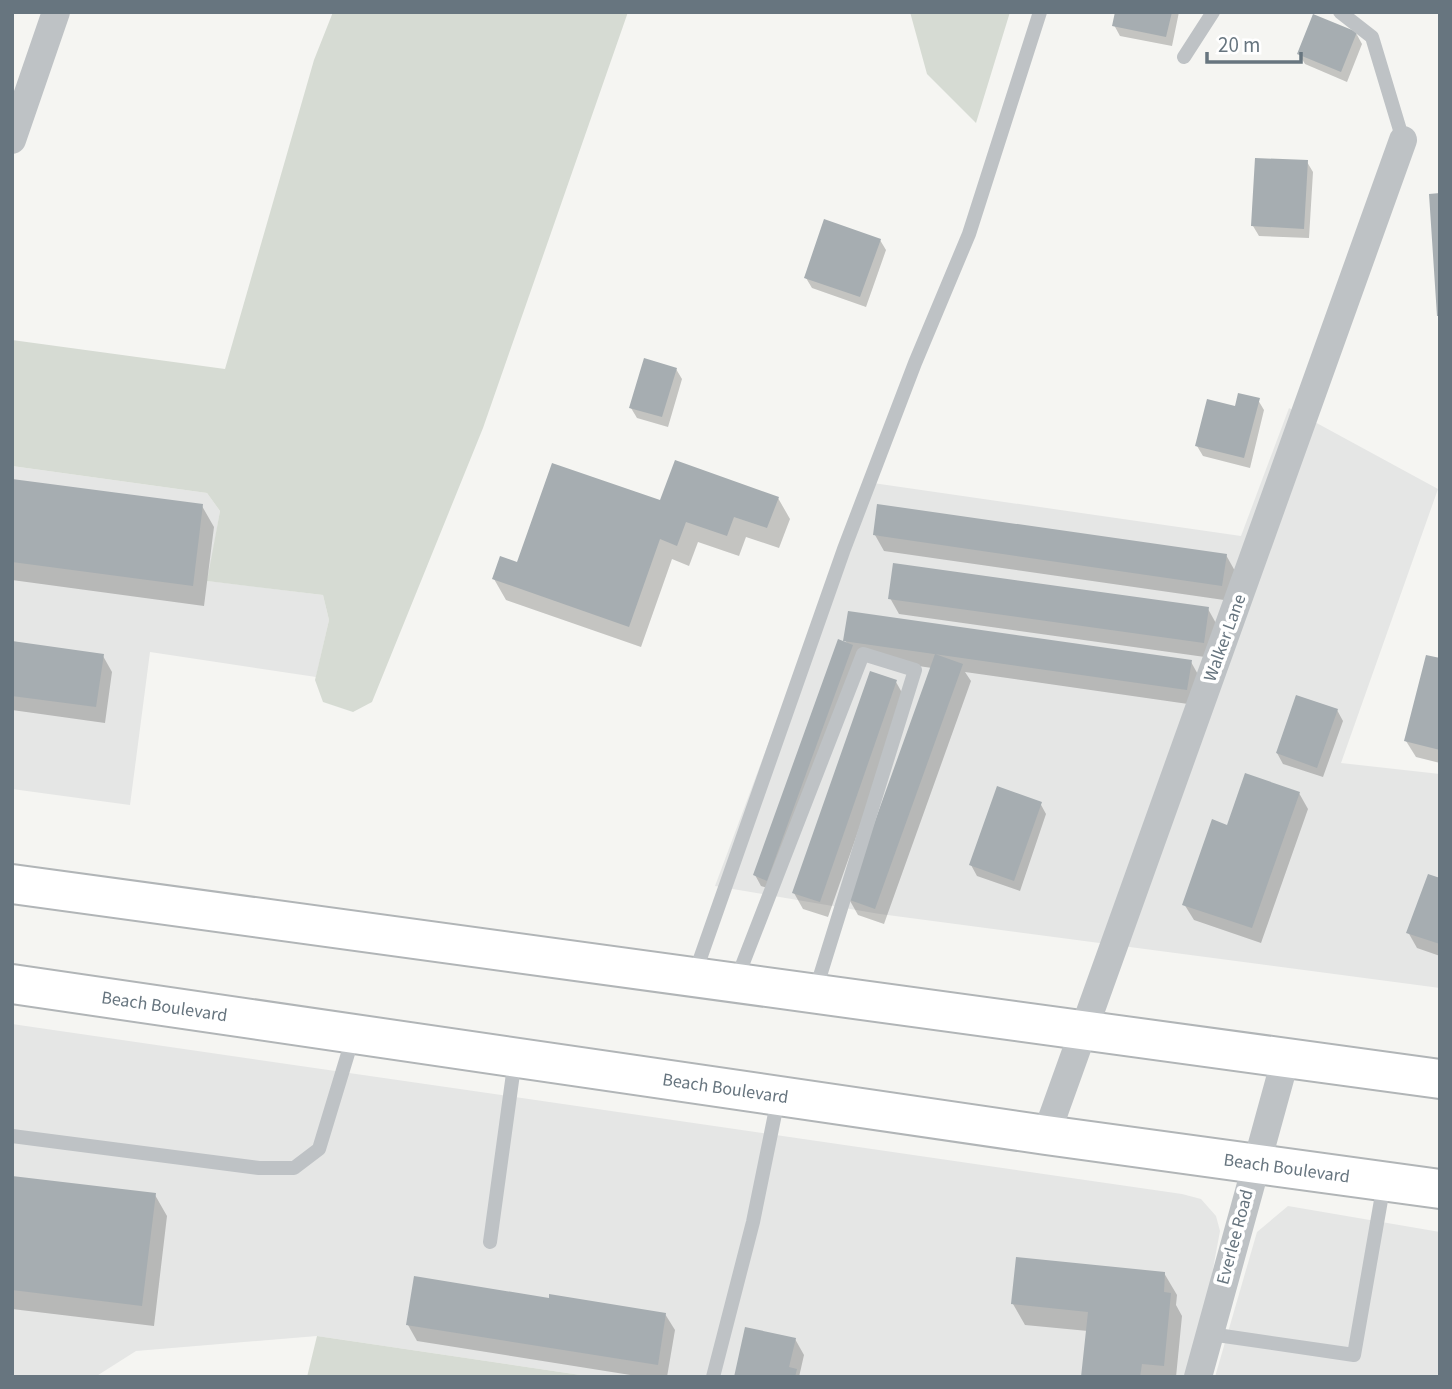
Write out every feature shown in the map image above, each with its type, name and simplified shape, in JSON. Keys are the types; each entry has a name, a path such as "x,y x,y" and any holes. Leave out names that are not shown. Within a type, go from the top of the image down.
{"highway":[{"path":"12,884 1440,1079"},
{"name":"Beach Boulevard","path":"14,988 1440,1189"}],"street":[{"path":"12,140 56,12"},
{"name":"Walker Lane","path":"1046,1135 1403,140"},
{"name":"Everlee Road","path":"1198,1377 1286,1057"}],"lane":[{"path":"694,977 844,549 915,363 969,234 1040,12"},
{"path":"1184,57 1213,12"},
{"path":"1340,12 1372,37 1403,140"},
{"path":"735,982 863,654 915,670 815,993"},
{"path":"12,1136 259,1168 295,1168 319,1149 354,1034"},
{"path":"490,1242 516,1057"},
{"path":"713,1377 753,1222 778,1096"},
{"path":"1210,1334 1354,1355 1384,1181"}],"shaded area":[{"path":"333,12 628,12 483,428 372,702 353,712 323,702 315,680 329,620 323,595 207,581 220,511 207,493 12,466 12,340 225,369 314,60"},
{"path":"910,12 1010,12 976,123 927,74"},
{"path":"1289,408 1438,489 1341,763 1440,774 1440,988 880,914 715,886 866,482 1241,536"},
{"path":"12,466 207,493 220,511 208,581 323,595 329,620 316,677 150,652 130,805 12,789"},
{"path":"12,1024 1182,1194 1201,1199 1216,1216 1220,1231 1208,1296 1185,1377 594,1377 317,1336 136,1351 95,1377 12,1377"},
{"path":"1288,1206 1440,1232 1440,1377 1215,1377 1257,1232"},
{"path":"317,1336 594,1377 307,1377"}],"building":[{"path":"1115,12 1172,12 1166,37 1112,26"},
{"path":"1313,14 1357,32 1341,72 1297,54"},
{"path":"1255,158 1308,160 1304,229 1251,226"},
{"path":"1440,193 1440,316 1437,316 1429,194"},
{"path":"824,219 881,239 860,297 804,278"},
{"path":"644,358 677,368 662,417 629,408"},
{"path":"1238,393 1260,398 1244,458 1195,446 1207,399 1235,406"},
{"path":"675,460 779,497 767,528 734,517 727,536 686,522 677,546 660,539 629,627 492,579 500,556 517,562 552,463 660,500"},
{"path":"12,479 203,504 193,586 12,562"},
{"path":"877,504 1227,554 1222,586 873,535"},
{"path":"893,563 1209,607 1204,643 888,599"},
{"path":"848,611 1192,660 1187,690 843,641"},
{"path":"838,639 853,645 767,881 753,875"},
{"path":"12,641 104,654 96,707 12,696"},
{"path":"935,654 963,664 875,909 847,899"},
{"path":"1426,655 1440,658 1440,750 1404,741"},
{"path":"870,671 897,680 820,902 792,893"},
{"path":"1296,695 1338,709 1317,768 1276,753"},
{"path":"1245,773 1300,792 1252,928 1182,905 1212,819 1227,825"},
{"path":"997,786 1042,802 1014,881 969,865"},
{"path":"1428,874 1440,878 1440,944 1406,933"},
{"path":"12,1176 156,1193 142,1306 12,1290"},
{"path":"1016,1257 1165,1272 1164,1292 1171,1293 1164,1366 1142,1364 1140,1377 1081,1377 1088,1312 1011,1304"},
{"path":"414,1276 549,1298 549,1294 666,1313 658,1365 406,1325"},
{"path":"745,1327 796,1338 789,1367 797,1369 795,1377 734,1377"}]}
